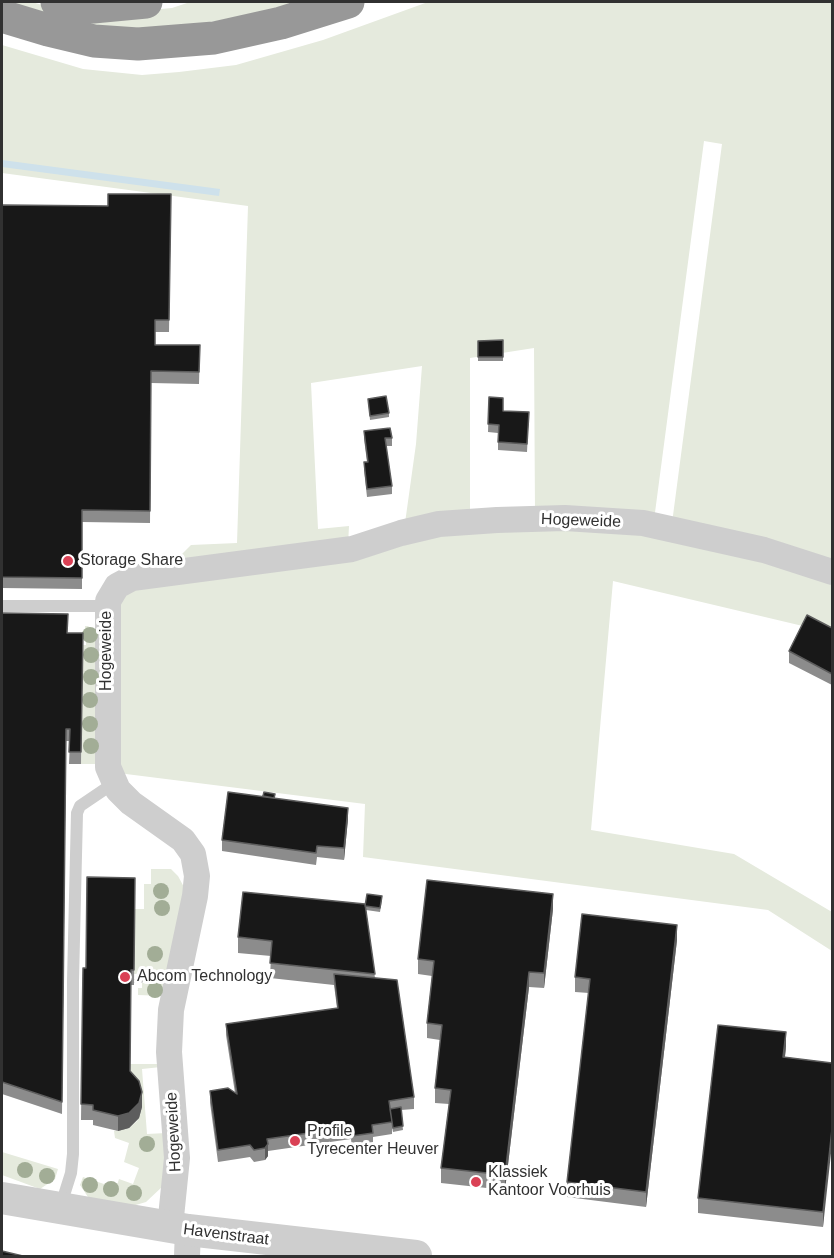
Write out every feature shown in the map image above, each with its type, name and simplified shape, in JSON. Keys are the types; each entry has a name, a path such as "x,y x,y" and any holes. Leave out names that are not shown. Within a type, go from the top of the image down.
{"highway":[{"path":"57,2 93,7 146,2"},
{"path":"2,16 94,41 138,44 213,38 281,24 348,2"}],"street":[{"name":"Hogeweide","path":"182,1238 169,1052 170,1018 195,896 196,865 193,854 183,840 131,803 118,790 108,767 108,606 111,593 117,586 132,578 352,549 400,533 439,524 497,520 574,519 643,523 764,550 832,572"},
{"name":"Havenstraat","path":"2,1189 48,1206"},
{"name":"Havenstraat","path":"2,1198 48,1206 182,1238 416,1257"}],"lane":[{"path":"2,606 108,606"},
{"path":"48,1206 71,1173 73,1154 73,981 77,813 80,806 114,783"}],"shaded area":[{"path":"2,2 32,2 52,8 116,13 172,8 190,2 321,2 292,11 121,34"},
{"path":"428,2 832,2 832,559 672,523 722,144 704,141 654,520 535,513 534,348 470,358 470,517 405,523 416,444 422,366 311,383 318,529 349,526 348,545 170,566 191,545 237,543 248,206 2,173 2,45 83,69 142,75 179,72 236,65 323,40"},
{"path":"618,525 832,577 832,639 807,627 613,581 591,830 734,854 832,912 832,951 768,910 363,857 365,804 118,773 120,589 443,529"},
{"path":"85,626 97,634 97,764 81,764"},
{"path":"151,869 171,869 185,889 168,976 142,977 142,974 134,974 135,909 144,909 144,884 151,884"},
{"path":"142,983 167,983 164,996 138,995 138,988 142,988"},
{"path":"130,1064 161,1064 161,1067 142,1069 147,1134 166,1133 163,1186 146,1202 129,1207 90,1200 80,1185 83,1177 116,1188 119,1179 133,1184 139,1168 124,1162 129,1143 115,1138 114,1131 129,1128 137,1121 142,1107 130,1086"},
{"path":"2,1152 58,1169 55,1179 40,1189 2,1175"}],"water":[{"path":"2,160 220,189 219,196 2,167"}],"building":[{"path":"108,194 171,194 169,320 155,320 155,345 200,345 199,372 151,371 150,511 82,510 82,578 2,577 2,205 108,206"},
{"path":"503,340 503,357 478,357 478,341"},
{"path":"386,396 389,413 370,416 368,399"},
{"path":"489,397 503,398 503,411 529,412 527,444 498,442 499,425 488,424"},
{"path":"390,428 392,438 385,438 392,486 367,489 364,462 368,462 364,431"},
{"path":"2,613 68,614 67,633 83,633 81,752 69,752 70,729 66,729 62,1102 2,1082"},
{"path":"807,615 832,628 832,674 789,651"},
{"path":"228,792 348,808 344,848 317,846 316,853 222,840"},
{"path":"264,792 275,794 274,798 263,796"},
{"path":"87,877 135,878 130,1071 139,1081 142,1092 139,1103 129,1113 118,1116 93,1110 93,1105 81,1104"},
{"path":"427,880 553,894 544,973 529,972 505,1175 441,1168 451,1090 435,1088 442,1025 427,1023 434,961 418,959"},
{"path":"243,892 365,904 375,974 270,963 272,941 238,937"},
{"path":"367,894 382,896 380,908 365,906"},
{"path":"582,914 677,925 646,1192 567,1182 590,979 575,977"},
{"path":"334,974 397,980 414,1097 389,1101 392,1122 372,1125 373,1133 352,1136 351,1127 267,1139 268,1144 265,1148 254,1150 250,1145 218,1150 210,1091 228,1088 237,1094 226,1024 338,1008"},
{"path":"718,1025 786,1032 783,1057 832,1063 832,1129 823,1212 698,1198"},
{"path":"401,1107 403,1126 393,1128 390,1109"},
{"path":"2,1251 27,1257 2,1257"}],"place":[{"name":"Storage Share","path":"68,561"},
{"name":"Abcom Technology","path":"125,977"},
{"name":"Profile Tyrecenter Heuver","path":"295,1141"},
{"name":"Klassiek Kantoor Voorhuis","path":"476,1182"}]}
